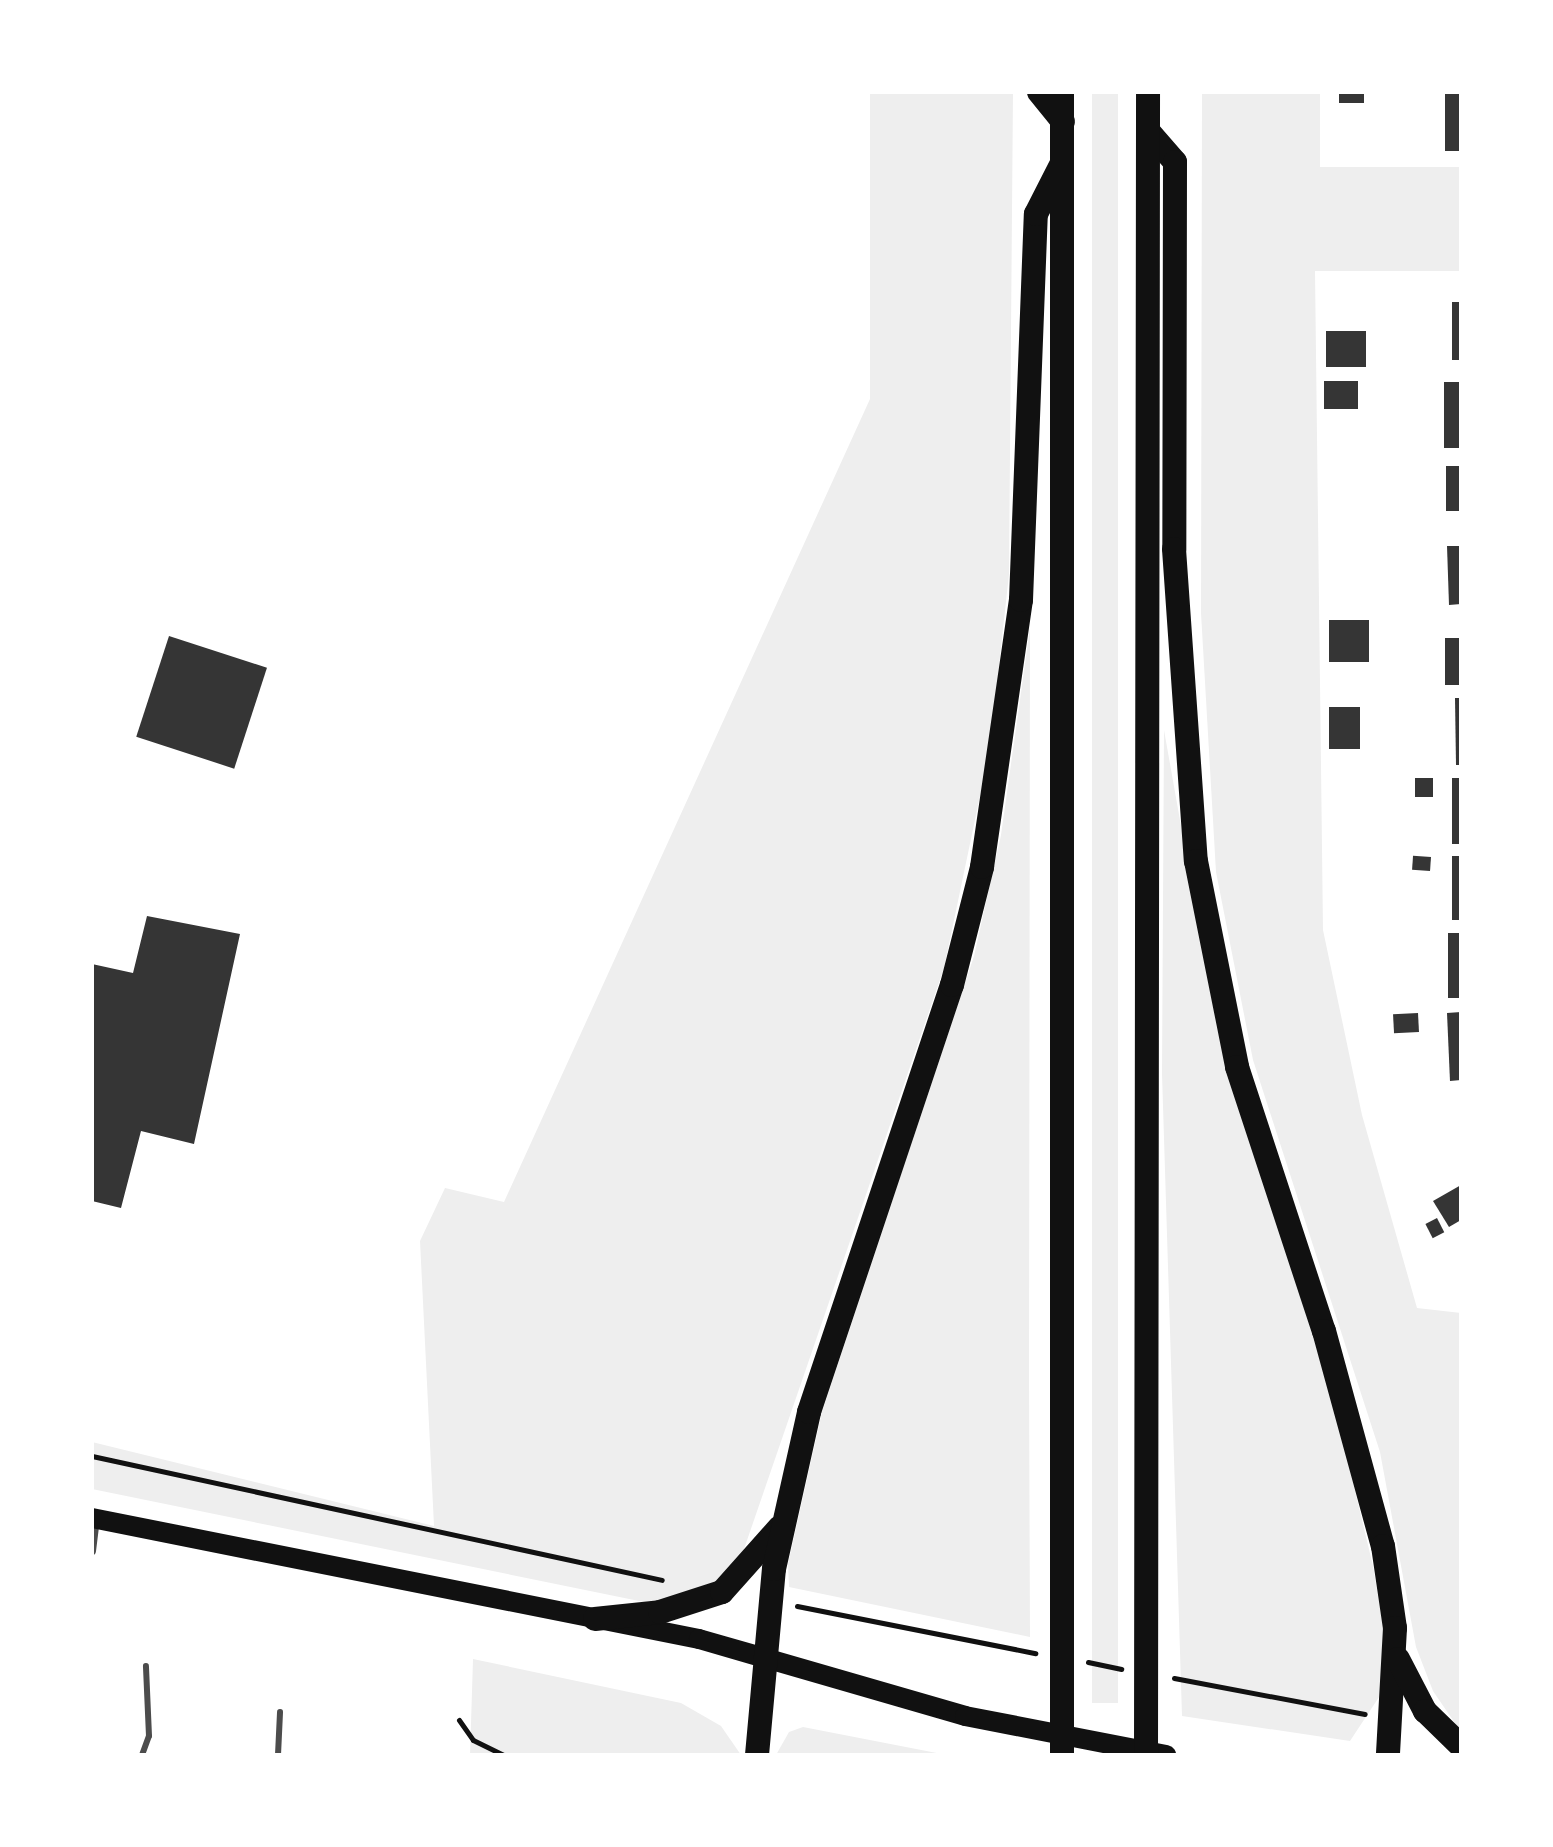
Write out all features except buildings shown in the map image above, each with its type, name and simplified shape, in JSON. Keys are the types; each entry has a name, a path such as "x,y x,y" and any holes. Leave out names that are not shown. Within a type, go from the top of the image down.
{"highway":[{"path":"1039,92 1063,122"},
{"path":"1062,92 1058,873 1064,1604 1062,1755"},
{"path":"1146,1755 1148,92"},
{"path":"1148,131 1175,162 1180,705 1209,947 1237,1067 1366,1474 1395,1651 1388,1755"},
{"path":"757,1755 782,1523 809,1412 952,985 982,867 1021,600 1036,214 1064,159"},
{"path":"595,1619 660,1612 722,1592 782,1523"},
{"path":"1395,1651 1425,1711 1461,1746"}],"main road":[{"path":"94,1518 768,1654 965,1716 1166,1755"}],"street":[{"path":"92,1551 94,1518"}],"lane":[{"path":"146,1666 146,1754"},
{"path":"278,1755 280,1712"}],"path":[{"path":"459,1720 473,1740 504,1755"}],"shaded area":[{"path":"870,92 1013,92 1009,574 990,748 944,968 743,1552 717,1581 682,1598 644,1602 92,1489 92,1442 434,1526 420,1241 445,1188 504,1202 870,399"},
{"path":"1092,92 1118,92 1118,1703 1092,1703"},
{"path":"1202,92 1320,92 1320,167 1461,167 1461,271 1315,271 1323,930 1362,1115 1417,1308 1461,1313 1461,1732 1433,1691 1416,1647 1380,1452 1253,1060 1216,872 1201,613"},
{"path":"1030,628 1030,1637 789,1587 788,1564 822,1412 974,956 1001,835"},
{"path":"1164,730 1217,1029 1336,1411 1373,1566 1383,1626 1381,1694 1350,1741 1182,1716 1162,1074"},
{"path":"473,1659 681,1703 721,1726 741,1755 470,1755"},
{"path":"803,1727 947,1755 776,1755 789,1732"}]}
